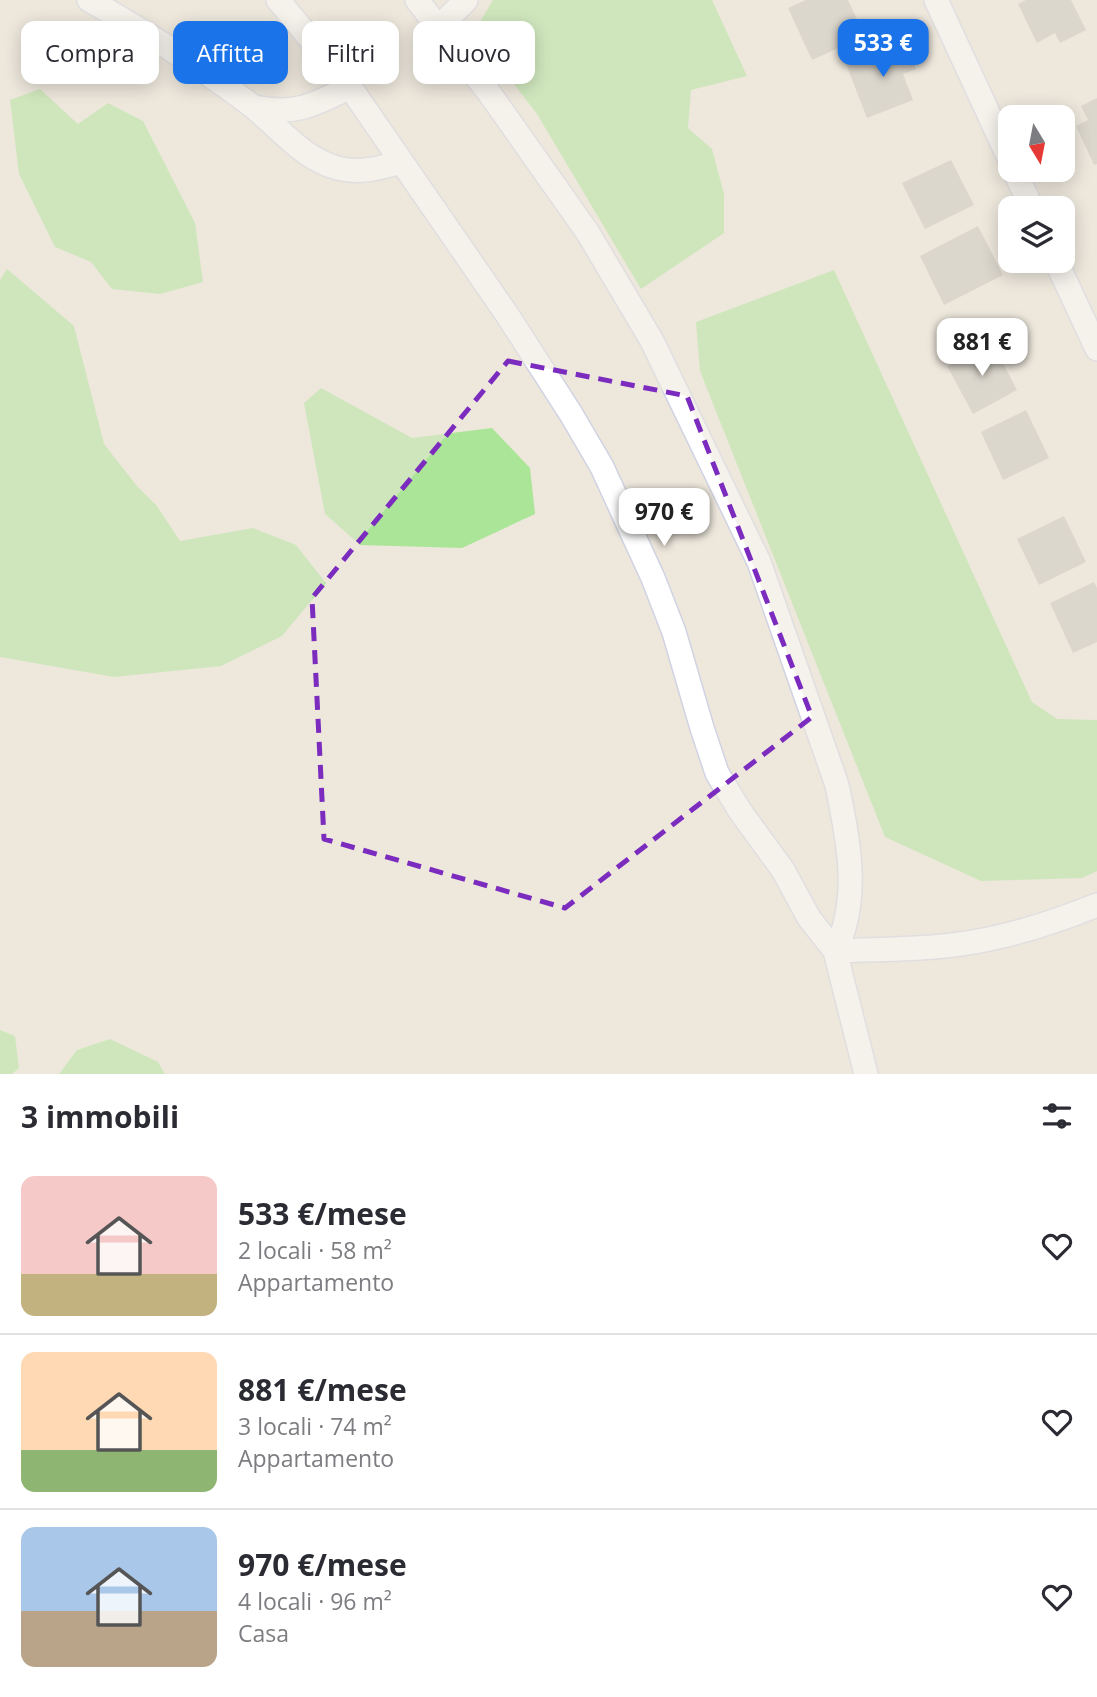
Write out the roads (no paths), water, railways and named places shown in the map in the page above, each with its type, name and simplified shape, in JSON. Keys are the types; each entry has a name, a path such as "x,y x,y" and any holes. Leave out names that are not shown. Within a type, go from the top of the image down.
{"street":[{"path":"89,0 181,55 254,107 301,149 335,167 363,170 401,162"},
{"path":"278,0 350,87 508,316 602,467 666,611 717,772 740,811 783,870 809,918 835,951 866,1074"},
{"path":"417,0 434,21"},
{"path":"445,21 466,0"},
{"path":"936,0 998,134"},
{"path":"482,84 581,222 621,284 652,341 759,562 833,769 841,804 851,880 842,937 835,951"},
{"path":"254,107 294,111 350,87"},
{"path":"1062,273 1097,349"},
{"path":"835,951 951,946 1031,930 1097,905"}]}
